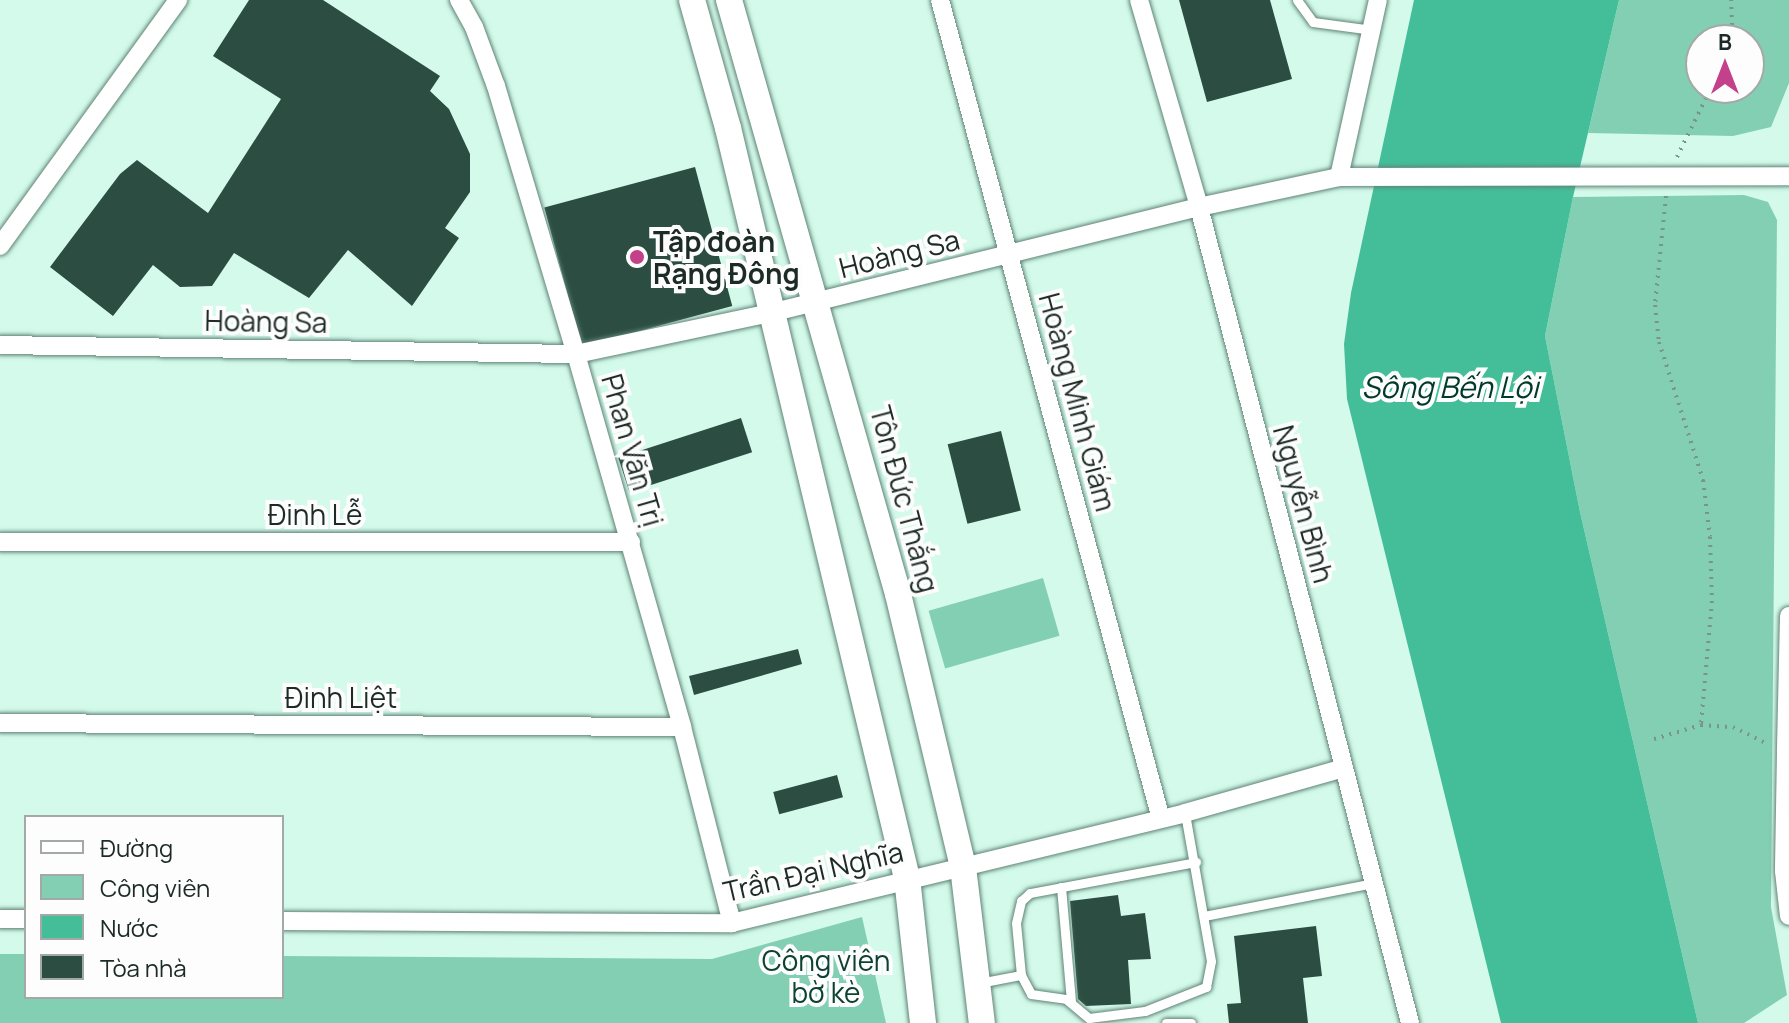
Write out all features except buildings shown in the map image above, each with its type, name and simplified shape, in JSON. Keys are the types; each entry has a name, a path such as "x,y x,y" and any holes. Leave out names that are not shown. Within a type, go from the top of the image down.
{"main road":[{"path":"692,0 728,128 907,878 923,1023"},
{"name":"Tôn Đức Thắng","path":"729,0 898,594 963,867 982,1023"}],"street":[{"path":"0,246 178,0"},
{"name":"Phan Văn Trị","path":"459,0 474,27 496,86 576,354 682,727 732,923"},
{"name":"Hoàng Minh Giám","path":"940,0 1161,819"},
{"name":"Nguyễn Bình","path":"1139,0 1199,207 1410,1023"},
{"path":"1339,177 1378,0"},
{"name":"Hoàng Sa","path":"0,345 576,354 770,313 1199,207 1339,177 1789,176"},
{"name":"Đinh Lễ","path":"0,542 631,542"},
{"path":"1789,616 1784,871 1789,916"},
{"name":"Đinh Liệt","path":"0,723 682,727"},
{"name":"Trần Đại Nghĩa","path":"284,921 732,923 907,878 1185,813 1344,768"},
{"path":"0,919 24,919"}],"lane":[{"path":"1297,0 1313,22 1372,30"},
{"path":"1061,887 1071,1002 1081,1015 1089,1018 1145,1011 1206,987 1211,961 1185,813"},
{"path":"1071,1002 1031,994 1021,975 1016,923 1021,901 1030,893 1196,862"},
{"path":"1204,916 1376,883"},
{"path":"976,983 1021,975"},
{"path":"1166,1023 1191,1023"}],"path":[{"path":"1731,0 1732,24"},
{"path":"1701,725 1712,601 1710,537 1703,480 1659,342 1655,305 1669,175 1703,104"},
{"path":"1654,739 1701,725 1733,727 1788,752"}],"green space":[{"path":"1619,0 1789,0 1789,83 1771,127 1733,136 1588,133"},
{"path":"1744,195 1768,202 1777,220 1771,907 1787,995 1744,1023 1698,1023 1580,512 1545,336 1573,197"},
{"path":"1043,578 1060,636 945,668 929,611"},
{"name":"Công viên bờ kè","path":"862,917 886,1023 0,1023 0,954 24,954 24,999 284,999 284,956 712,959"}],"water":[{"name":"Sông Bến Lội","path":"1414,0 1619,0 1573,197 1545,336 1580,512 1698,1023 1501,1023 1347,399 1344,344 1351,293"}],"place":[{"name":"Tập đoàn Rạng Đông","path":"637,257"}]}
